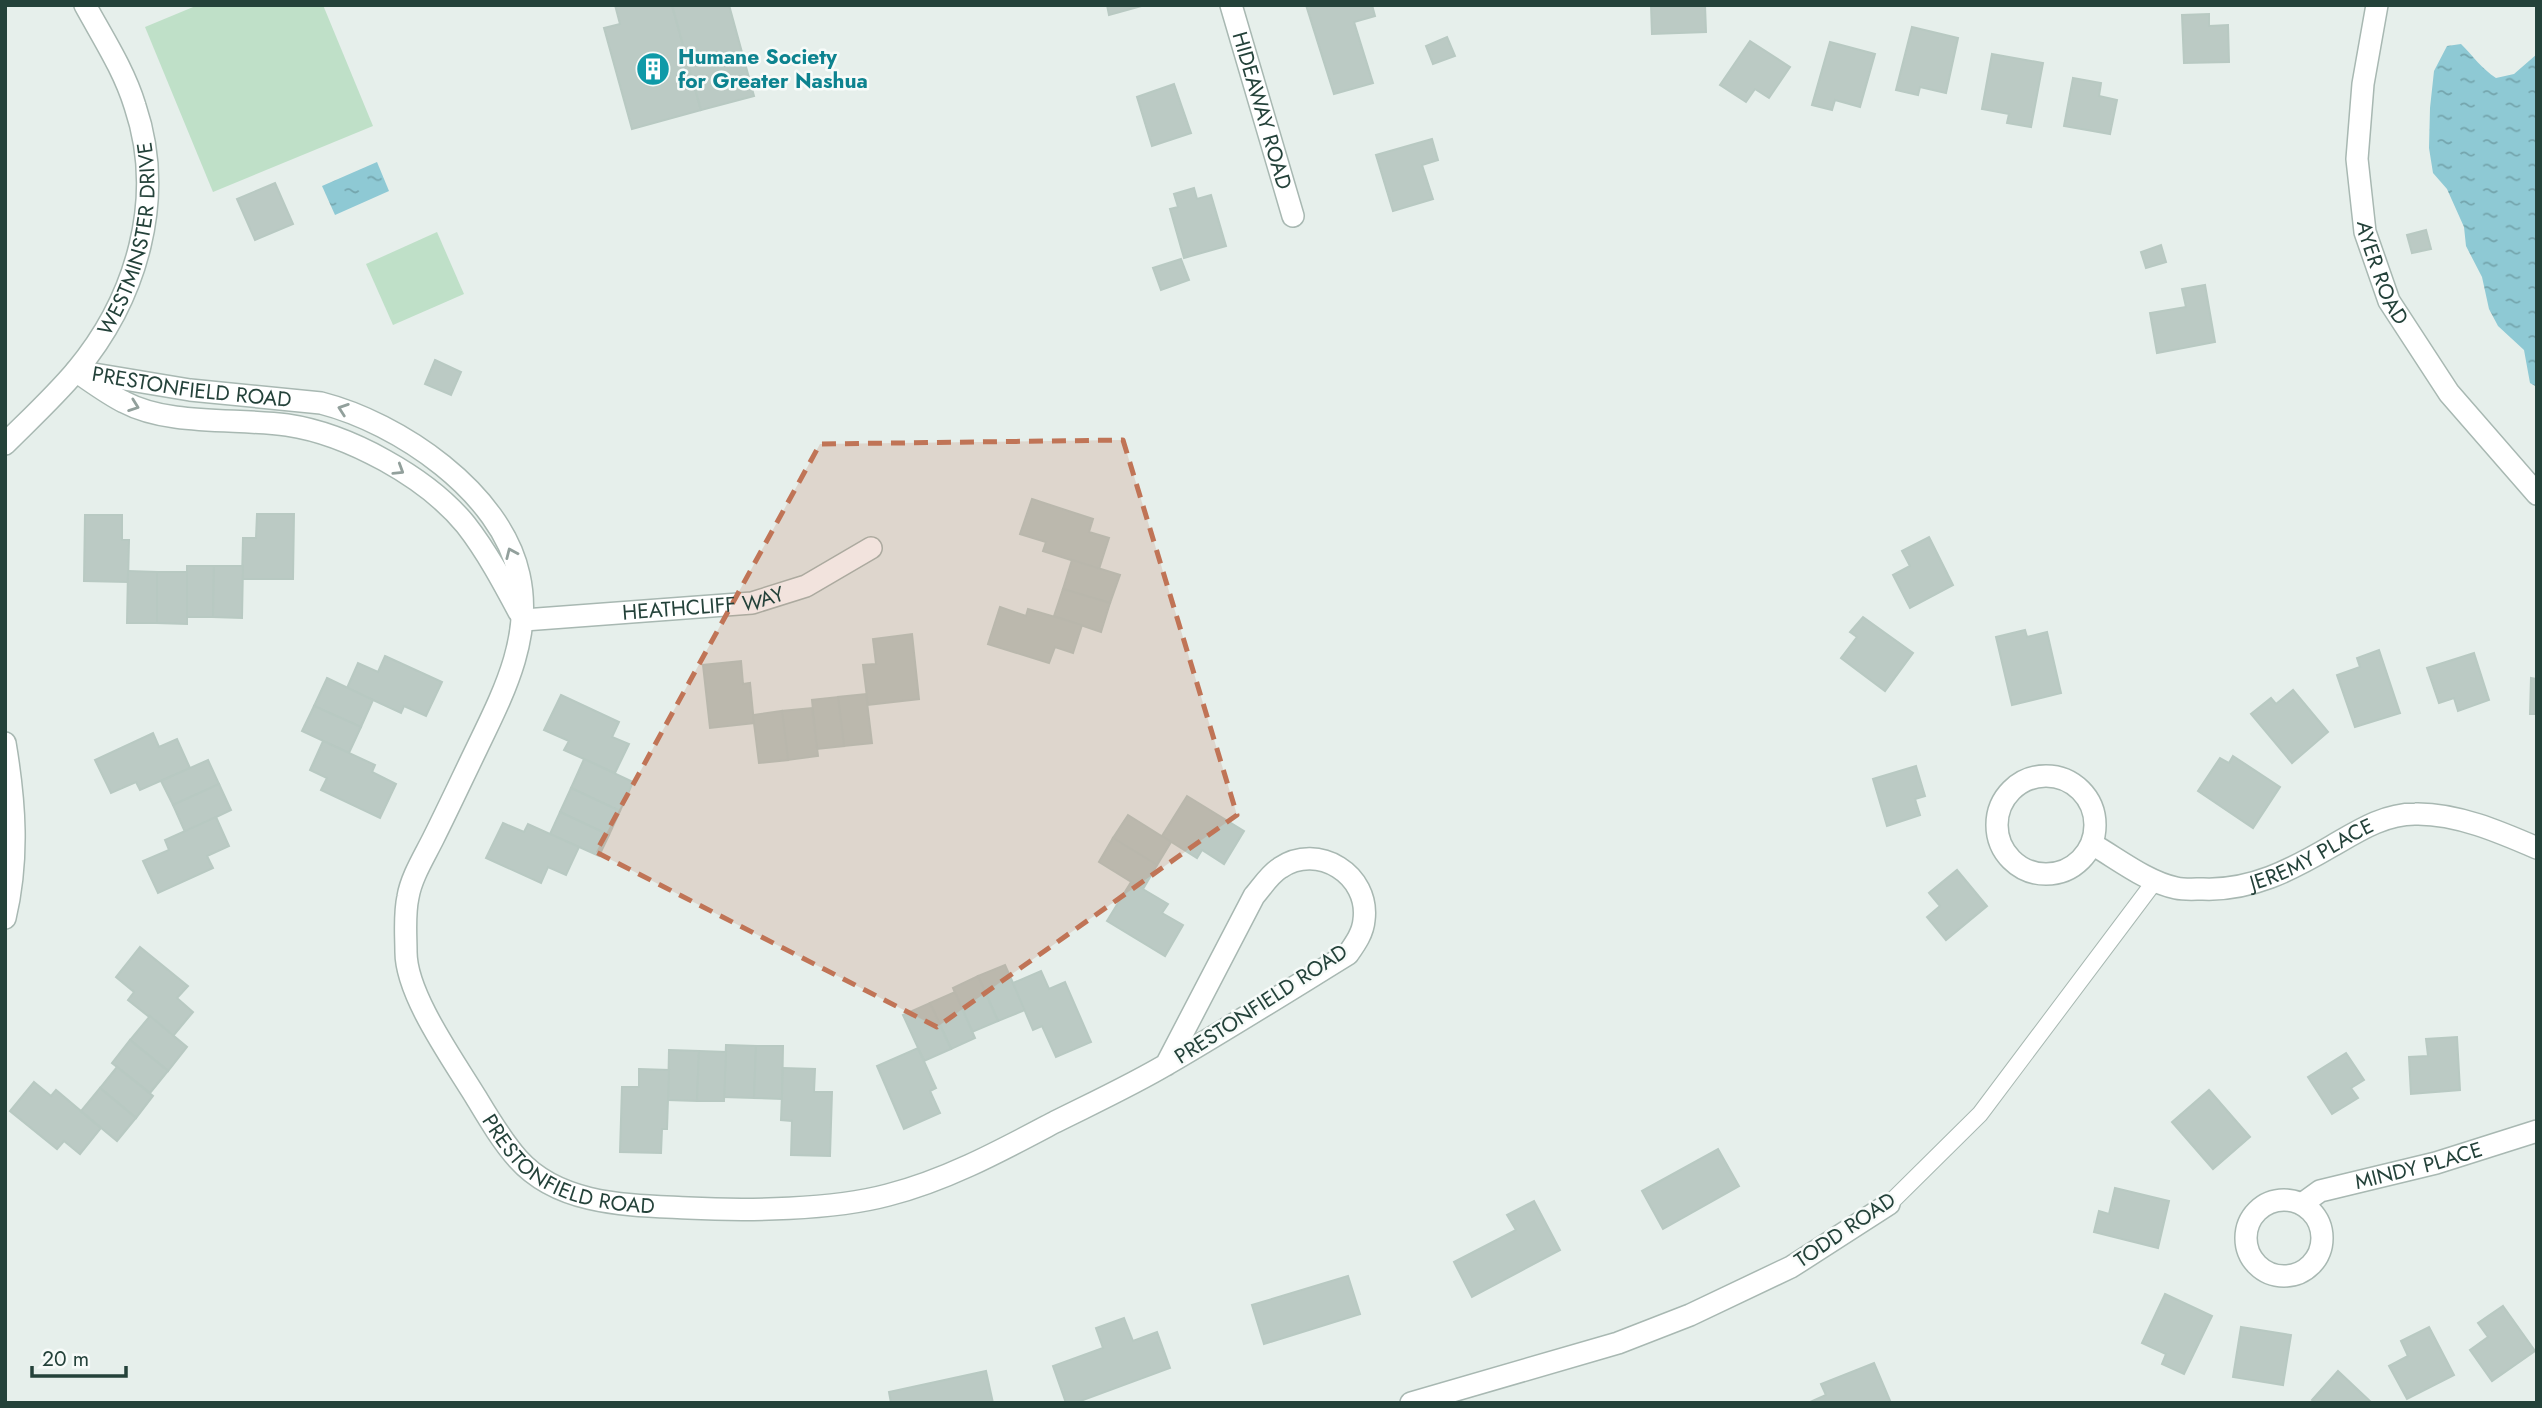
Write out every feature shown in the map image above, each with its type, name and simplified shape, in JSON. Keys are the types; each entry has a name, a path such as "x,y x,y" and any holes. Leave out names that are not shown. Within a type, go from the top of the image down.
{"street":[{"name":"WESTMINSTER DRIVE","path":"5,444 76,371 108,325 129,282 148,210 148,174 143,135 135,106 121,71 85,5"},
{"name":"HIDEAWAY ROAD","path":"1231,5 1293,216"},
{"name":"AYER ROAD","path":"2377,5 2363,84 2357,159 2365,232 2389,301 2449,393 2537,494"},
{"name":"PRESTONFIELD ROAD","path":"76,371 124,402 156,414 287,425 319,432 374,456 438,498 464,523 490,560 523,620"},
{"name":"PRESTONFIELD ROAD","path":"76,371 190,390 321,402 363,417 423,451 469,489 494,520 519,573 523,620 510,680 408,896 406,961 416,995 489,1119 519,1161 546,1182 583,1198 626,1205 723,1210 842,1203 884,1197 942,1178 1166,1065 1348,954 1359,939 1365,904 1359,887 1348,873 1332,863 1315,859 1297,860 1280,867 1267,880 1254,896 1166,1065"},
{"name":"HEATHCLIFF WAY","path":"523,620 752,603 806,586 871,548"},
{"path":"5,743 14,804 15,841 13,884 5,918"},
{"path":"2046,776 2062,779 2076,786 2087,798 2094,813 2092,844 2083,858 2070,868 2055,874 2039,874 2023,868 2010,858 2001,845 1997,829 1999,813 2006,798 2017,786 2046,776"},
{"name":"JEREMY PLACE","path":"2092,844 2155,881 2177,888 2227,890 2263,881 2382,819 2414,814 2449,817 2537,848"},
{"name":"MINDY PLACE","path":"2302,1204 2320,1191 2436,1163 2537,1130"},
{"name":"TODD ROAD","path":"1411,1403 1618,1343 1690,1315 1791,1267 1889,1205"}],"lane":[{"name":"TODD ROAD","path":"1889,1205 1980,1114 2155,881"}],"highlighted area":[{"path":"1123,440 1237,815 937,1027 596,852 820,444"}],"green space":[{"path":"198,5 323,5 373,126 213,192 145,27"},
{"path":"437,232 464,294 393,325 366,264"}],"water":[{"path":"2461,44 2496,78 2514,74 2537,54 2537,387 2530,383 2524,350 2498,326 2489,309 2482,277 2466,246 2464,227 2447,189 2433,173 2429,148 2434,71 2447,46"},
{"path":"377,162 389,191 335,215 322,186"}],"building":[{"name":"Humane Society for Greater Nashua","path":"615,5 672,5 701,110 632,129 604,28 620,24"},
{"path":"672,5 729,5 754,96 701,110"},
{"path":"1107,5 1145,5 1109,15"},
{"path":"1306,5 1372,5 1375,16 1354,22 1373,83 1334,94"},
{"path":"1651,5 1705,5 1706,32 1652,34"},
{"path":"2209,14 2209,26 2228,25 2229,62 2184,63 2182,15"},
{"path":"1912,27 1958,38 1946,93 1920,87 1918,95 1896,90"},
{"path":"1447,37 1455,56 1433,64 1426,46"},
{"path":"1750,41 1790,67 1769,98 1755,89 1746,102 1720,85"},
{"path":"1830,42 1875,54 1860,107 1835,100 1832,110 1812,105"},
{"path":"1992,54 2043,63 2031,127 2007,123 2009,114 1982,109"},
{"path":"2073,78 2101,83 2099,96 2117,100 2110,134 2064,126"},
{"path":"1174,84 1191,133 1152,146 1137,97"},
{"path":"1432,139 1438,160 1422,165 1433,199 1393,211 1376,155"},
{"path":"275,183 293,224 255,240 237,199"},
{"path":"1194,188 1197,199 1211,195 1226,246 1184,258 1170,209 1178,207 1174,194"},
{"path":"2426,230 2431,249 2412,253 2407,235"},
{"path":"2161,245 2166,262 2146,268 2141,252"},
{"path":"1181,259 1189,280 1161,290 1153,268"},
{"path":"2205,285 2215,342 2157,353 2150,313 2186,307 2182,289"},
{"path":"435,360 461,372 451,395 425,384"},
{"path":"1032,499 1093,519 1089,532 1109,538 1099,569 1043,551 1046,542 1020,534"},
{"path":"257,514 294,514 293,579 242,579 243,538 256,538"},
{"path":"85,515 122,515 122,540 129,540 128,582 84,581"},
{"path":"1929,537 1953,585 1910,608 1893,575 1910,566 1902,551"},
{"path":"1072,560 1120,575 1110,603 1063,589"},
{"path":"187,566 214,566 213,617 187,617"},
{"path":"214,566 243,566 242,618 213,617"},
{"path":"128,571 157,572 157,623 127,623"},
{"path":"157,572 187,572 187,624 157,623"},
{"path":"1063,589 1110,603 1101,632 1054,616"},
{"path":"1000,607 1026,616 1028,609 1082,625 1073,653 1055,647 1049,663 988,644"},
{"path":"1863,617 1913,653 1885,691 1841,658 1857,637 1850,632"},
{"path":"2025,630 2027,637 2047,632 2061,693 2012,705 1996,637"},
{"path":"912,634 919,699 868,705 863,665 876,664 873,639"},
{"path":"2379,650 2400,713 2355,727 2337,675 2360,667 2357,658"},
{"path":"2474,653 2489,700 2458,711 2454,698 2439,703 2427,668"},
{"path":"385,656 442,682 426,716 404,706 401,713 347,688 358,663 378,672"},
{"path":"741,661 743,684 750,683 754,723 710,728 703,665"},
{"path":"327,678 373,700 361,727 314,706"},
{"path":"2531,678 2537,679 2537,714 2530,714"},
{"path":"2293,690 2328,732 2292,763 2251,714 2271,698 2276,704"},
{"path":"866,694 872,743 844,746 838,697"},
{"path":"561,695 619,722 612,737 629,744 615,773 564,750 569,741 544,730"},
{"path":"838,697 844,746 817,749 812,700"},
{"path":"314,706 361,727 349,753 302,731"},
{"path":"812,708 818,756 788,760 782,711"},
{"path":"782,711 788,760 759,763 753,715"},
{"path":"153,733 159,747 177,739 190,768 140,790 136,782 111,793 95,760"},
{"path":"323,741 375,765 372,772 396,784 380,818 321,790 327,778 310,770"},
{"path":"2233,756 2280,787 2253,828 2198,791 2220,758 2229,763"},
{"path":"584,759 633,782 620,811 571,788"},
{"path":"208,760 219,784 173,805 161,781"},
{"path":"1916,766 1925,796 1915,799 1920,815 1887,826 1873,779"},
{"path":"219,784 231,810 185,832 173,805"},
{"path":"571,788 620,811 609,835 560,812"},
{"path":"1187,796 1244,831 1224,864 1202,850 1197,858 1162,836"},
{"path":"560,812 609,835 599,856 550,834"},
{"path":"1128,815 1171,842 1157,865 1113,838"},
{"path":"216,817 229,846 207,856 213,868 158,893 143,861 169,850 165,840"},
{"path":"503,823 524,832 528,824 579,847 566,875 548,867 541,883 486,858"},
{"path":"1113,838 1157,865 1143,889 1099,862"},
{"path":"1957,870 1987,906 1946,940 1927,917 1940,906 1929,893"},
{"path":"1131,882 1168,904 1162,913 1183,925 1165,956 1107,921"},
{"path":"140,947 188,986 177,998 193,1012 173,1036 128,1000 134,992 116,977"},
{"path":"1005,965 1025,1010 998,1021 978,976"},
{"path":"1041,971 1049,989 1065,982 1091,1042 1056,1057 1042,1026 1033,1030 1013,983"},
{"path":"978,976 998,1021 972,1032 953,988"},
{"path":"955,992 975,1038 951,1049 930,1003"},
{"path":"930,1003 951,1049 924,1061 903,1015"},
{"path":"150,1016 187,1047 168,1071 130,1040"},
{"path":"2457,1037 2460,1090 2411,1094 2409,1057 2428,1056 2426,1039"},
{"path":"130,1040 168,1071 150,1093 112,1063"},
{"path":"726,1045 756,1046 754,1098 724,1097"},
{"path":"756,1046 783,1046 782,1099 754,1098"},
{"path":"918,1048 936,1088 930,1091 940,1113 904,1129 877,1066"},
{"path":"669,1050 699,1051 697,1101 668,1100"},
{"path":"699,1051 726,1052 724,1101 697,1101"},
{"path":"2346,1053 2364,1080 2351,1088 2358,1098 2332,1114 2308,1077"},
{"path":"117,1067 153,1096 136,1118 100,1088"},
{"path":"783,1068 815,1069 814,1092 832,1092 830,1156 791,1155 792,1121 781,1120"},
{"path":"639,1069 669,1070 667,1129 662,1129 661,1153 620,1152 622,1087 639,1087"},
{"path":"34,1082 51,1096 56,1090 101,1128 80,1154 64,1141 57,1149 10,1111"},
{"path":"100,1088 136,1118 117,1141 81,1111"},
{"path":"2209,1090 2250,1137 2213,1169 2172,1122"},
{"path":"1718,1149 1739,1186 1663,1229 1642,1191"},
{"path":"2115,1188 2169,1201 2158,1248 2094,1232 2099,1211 2109,1214"},
{"path":"1534,1201 1560,1250 1472,1297 1454,1262 1516,1230 1507,1215"},
{"path":"1348,1276 1360,1314 1264,1344 1252,1305"},
{"path":"2165,1294 2212,1316 2184,1374 2162,1364 2166,1354 2142,1343"},
{"path":"2503,1306 2535,1351 2492,1381 2470,1350 2488,1337 2478,1323"},
{"path":"1124,1318 1133,1341 1157,1332 1170,1368 1075,1403 1066,1403 1053,1366 1103,1348 1096,1328"},
{"path":"2241,1327 2291,1335 2283,1385 2233,1377"},
{"path":"2429,1327 2454,1375 2407,1399 2389,1366 2408,1356 2401,1341"},
{"path":"1874,1363 1891,1403 1808,1403 1826,1395 1821,1384"},
{"path":"986,1371 993,1403 891,1403 889,1392"},
{"path":"2338,1371 2372,1403 2315,1403 2312,1400"}],"place":[{"name":"Humane Society for Greater Nashua","path":"653,69"}]}
